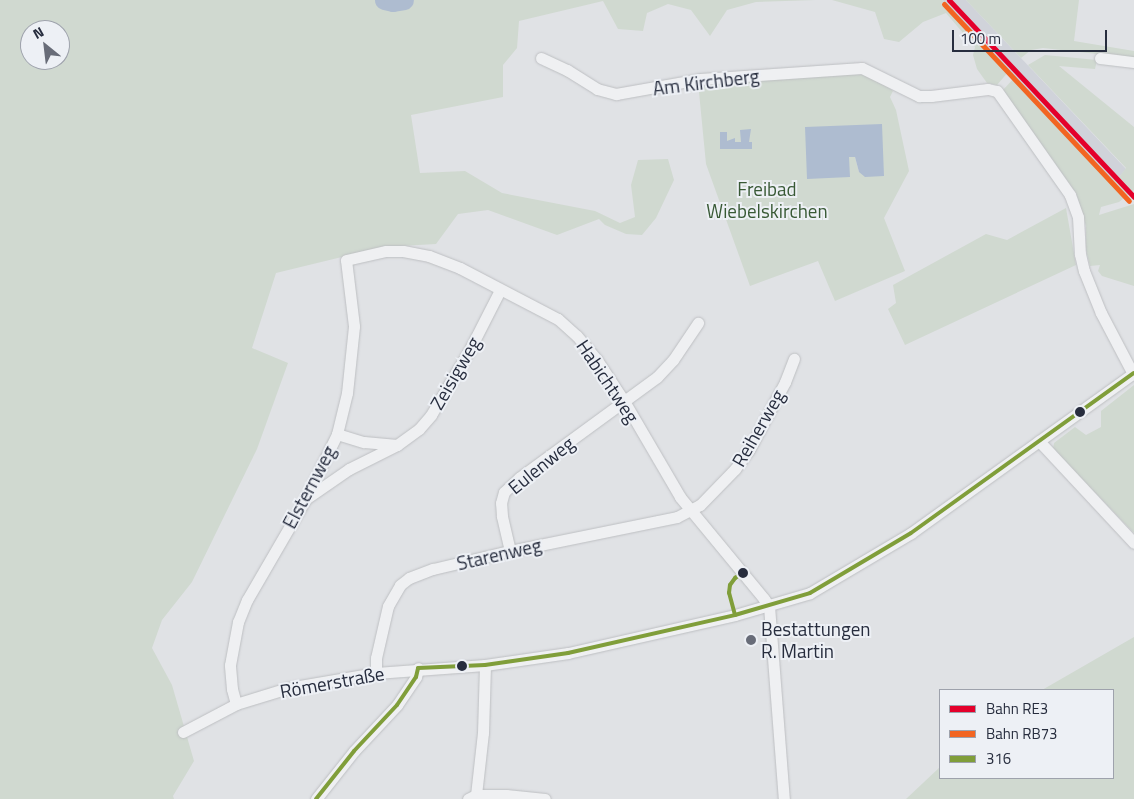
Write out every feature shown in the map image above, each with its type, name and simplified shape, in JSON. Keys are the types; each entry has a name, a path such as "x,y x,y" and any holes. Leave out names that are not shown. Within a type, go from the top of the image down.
{"street":[{"name":"Am Kirchberg","path":"541,58 567,70 597,89 616,94 710,78 862,68 878,74 919,96 988,89 997,91 1070,194 1078,217 1080,254 1084,271 1114,340 1133,373"},
{"path":"1100,58 1134,62"},
{"name":"Habichtweg","path":"346,260 378,252 403,251 429,256 452,265 558,319 578,336 598,360 691,512 769,606"},
{"name":"Elsternweg","path":"236,704 232,689 230,665 238,622 247,600 305,500 337,434 347,393 354,326 346,260"},
{"name":"Zeisigweg","path":"305,500 349,469 397,445 419,429 431,415 471,347 500,290"},
{"name":"Eulenweg","path":"510,551 502,516 501,503 504,492 519,478 657,377 673,360 698,323"},
{"name":"Reiherweg","path":"691,512 712,494 750,450 785,382 794,359"},
{"name":"Römerstraße","path":"183,732 236,704 288,688 376,673 418,668 485,665 575,652 769,606 810,593 855,568 959,499 1133,373"},
{"path":"337,434 364,442 397,445"},
{"path":"1039,441 1134,543"},
{"name":"Starenweg","path":"376,673 376,658 388,606 400,585 409,578 432,569 677,517 691,512"},
{"path":"769,606 784,799"},
{"path":"485,665 483,733 472,797 506,795 545,799"},
{"path":"316,799 354,751 397,705 416,678 418,668"}],"shaded area":[{"path":"942,0 966,0 1126,169 1120,176 1108,181 1015,77"}],"green space":[{"path":"0,0 816,0 756,2 727,10 710,36 691,10 668,4 647,13 643,31 618,29 603,1 519,21 517,48 503,65 503,97 411,115 420,173 465,171 502,193 595,211 620,223 635,217 631,185 638,160 668,159 674,180 656,218 642,235 626,234 605,225 599,219 557,235 488,210 458,214 436,244 383,247 276,273 252,348 288,363 257,449 192,582 162,620 152,648 172,685 194,761 173,796 174,799 0,799"},
{"path":"832,0 942,0 1009,71 997,85 987,83 977,69 973,55 975,47 946,13 923,22 899,42 884,39 875,12"},
{"path":"966,0 1079,0 1074,41 1134,51 1134,58 1043,48 1031,50 1021,58"},
{"path":"1045,55 1097,60 1095,69 1059,66 1134,127 1134,190 1119,202 1101,207 1099,215 1134,204 1134,286 1102,276 1098,271 1100,265 1090,266 1086,250 1086,226 1076,193 1003,90 1015,77 1108,181 1120,176 1126,168 1028,65"},
{"name":"Freibad Wiebelskirchen","path":"861,71 874,76 893,91 890,97 896,110 909,171 884,218 905,271 835,301 818,261 750,286 706,164 698,82","holes":["882,124 859,172 855,157 849,157"]},
{"path":"1066,208 1076,265 905,345 888,309 896,303 893,285 986,234 1007,240"},
{"path":"1134,385 1134,533 1053,449 1054,443 1075,427 1086,435 1101,427 1101,411"},
{"path":"1134,637 1134,799 906,799 939,768 939,779 1114,779 1114,689 1044,689"}],"water":[{"path":"882,124 884,176 865,177 859,172 855,157 849,157 850,177 807,179 805,127"},
{"path":"751,129 749,142 752,142 752,149 720,149 720,132 727,132 727,141 735,138 735,142 741,142 740,130"}],"waterway":[{"path":"384,0 393,2 404,0"}],"rail line":[{"name":"RE3","path":"949,0 1134,197"},
{"name":"RB73","path":"944,4 1129,201"}],"transit line":[{"name":"316","path":"418,668 485,665 568,653 735,615 810,593 911,533 1134,373"},
{"name":"316","path":"735,615 729,593 730,585 735,578 743,573"},
{"name":"316","path":"316,799 354,751 397,705 416,677 418,668"}],"place":[{"name":"Bestattungen R. Martin","path":"751,640"}]}
